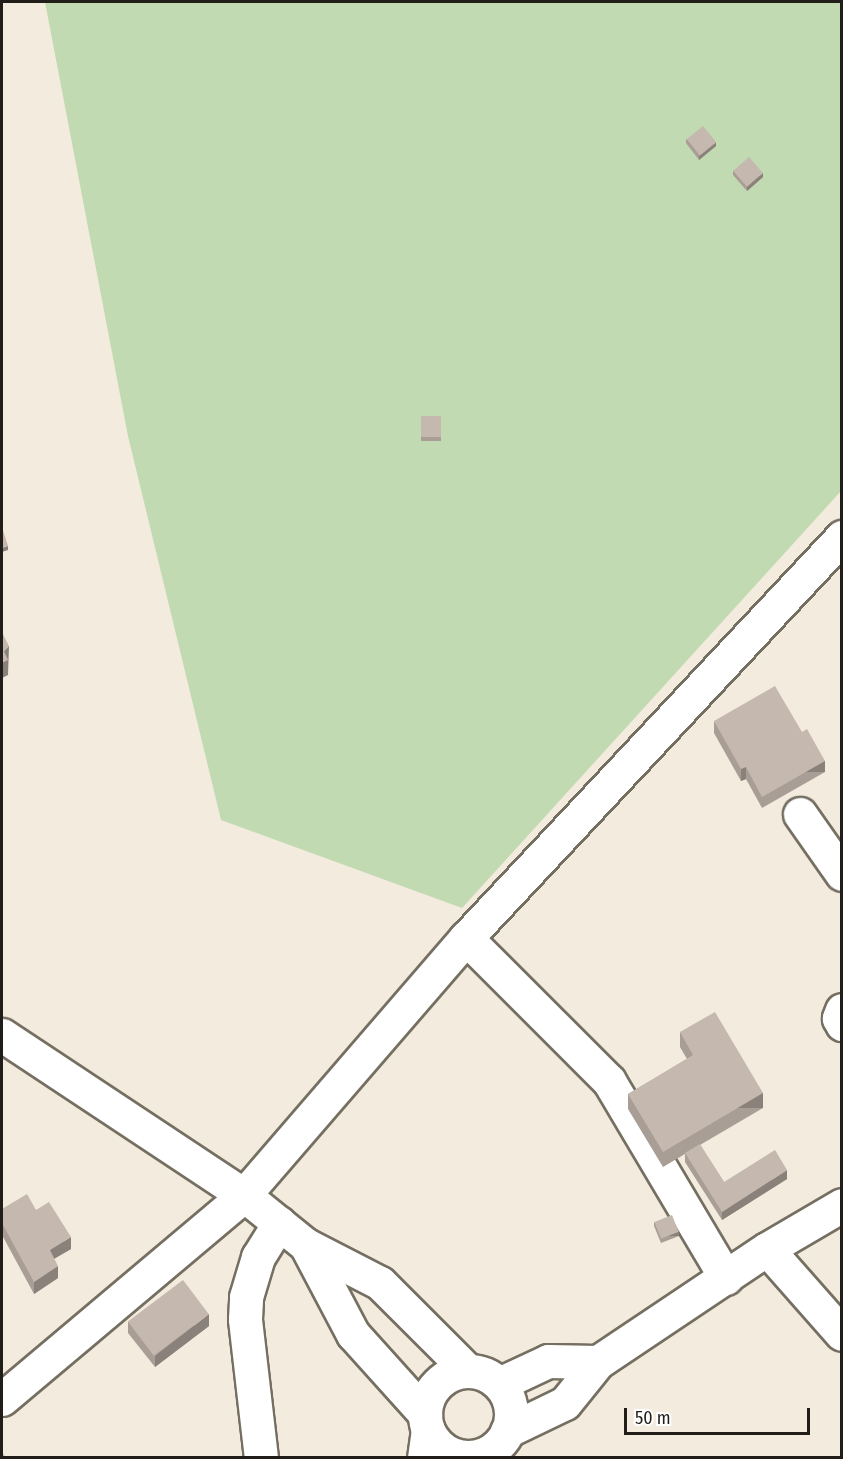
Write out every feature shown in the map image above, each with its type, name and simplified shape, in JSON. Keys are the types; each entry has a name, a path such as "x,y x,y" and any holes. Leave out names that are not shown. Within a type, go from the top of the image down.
{"street":[{"path":"7,1387 244,1195 466,938 842,537"},
{"path":"800,814 842,874"},
{"path":"466,938 609,1081 726,1278"},
{"path":"842,1010 839,1018 842,1024"},
{"path":"2,1035 244,1195 306,1245 380,1284 468,1371"},
{"path":"507,1431 565,1403 598,1362 766,1249 842,1205"},
{"path":"261,1458 245,1318 246,1298 258,1257 279,1223"},
{"path":"306,1245 353,1334 425,1434 437,1445 450,1454 467,1457 483,1456 498,1445 507,1431 511,1415 508,1398 499,1384 485,1375 468,1371 452,1374 438,1384 428,1398 425,1434"},
{"path":"766,1249 842,1334"},
{"path":"499,1384 548,1361 598,1362"}],"green space":[{"path":"45,2 841,2 841,491 462,908 221,820 128,436"}],"building":[{"path":"703,126 716,142 700,156 687,139"},
{"path":"749,157 763,173 747,187 733,171"},
{"path":"421,416 441,416 441,437 421,437"},
{"path":"2,527 8,546 2,548"},
{"path":"2,632 9,646 4,651 8,660 2,663"},
{"path":"775,686 802,732 807,729 825,761 762,797 746,767 741,769 714,721"},
{"path":"715,1012 763,1093 663,1152 628,1094 693,1055 680,1032"},
{"path":"700,1144 724,1182 775,1150 787,1170 722,1212 685,1153"},
{"path":"27,1194 36,1210 49,1202 71,1237 50,1250 58,1266 34,1282 2,1223 2,1209"},
{"path":"672,1215 679,1232 661,1239 654,1222"},
{"path":"183,1280 209,1314 154,1356 128,1322"}]}
